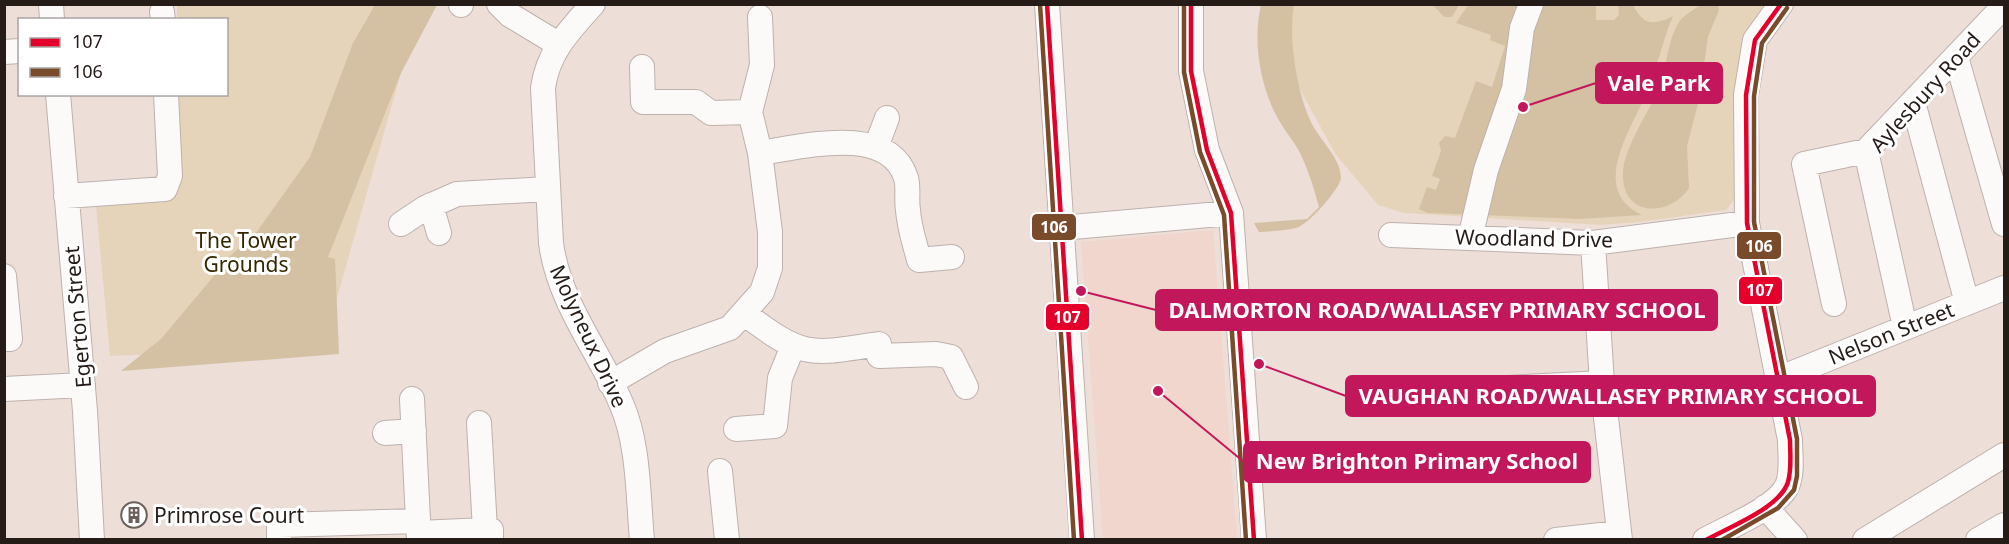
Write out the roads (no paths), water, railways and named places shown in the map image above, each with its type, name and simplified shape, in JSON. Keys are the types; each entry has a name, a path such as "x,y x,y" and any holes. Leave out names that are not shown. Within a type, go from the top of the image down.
{"street":[{"path":"499,4 510,15 558,44"},
{"name":"Molyneux Drive","path":"593,4 558,44 545,72 543,87 554,266 565,294 622,403 631,439 642,540"},
{"path":"1047,4 1082,540"},
{"path":"1191,4 1191,71 1207,150 1231,213 1254,540"},
{"path":"1470,238 1486,170 1514,89 1522,28 1531,4"},
{"path":"1705,540 1765,507 1786,488 1790,471 1790,440 1747,223 1746,95 1755,40 1781,4"},
{"name":"Aylesbury Road","path":"1905,327 1866,151 2004,6"},
{"path":"610,383 628,370 665,351 730,328 745,314 762,292 770,268 770,232 760,153 750,112 758,88 762,65 760,17"},
{"path":"1956,57 2004,224"},
{"path":"642,67 644,102 696,102 711,113 750,112"},
{"name":"Egerton Street","path":"58,96 82,385 92,540"},
{"path":"66,196 165,189 170,176 166,96"},
{"path":"1913,102 1968,303"},
{"path":"885,151 887,118"},
{"path":"760,153 844,142 885,151 906,178 908,211 919,260 952,257"},
{"path":"1834,304 1804,164 1866,151"},
{"path":"401,224 431,205 458,194 548,189"},
{"path":"431,205 439,233"},
{"path":"1061,228 1231,213"},
{"name":"Woodland Drive","path":"1391,235 1593,243 1747,223"},
{"path":"1556,540 1619,536 1602,383 1593,243"},
{"path":"4,276 9,339 4,339"},
{"name":"Nelson Street","path":"1778,379 2004,288"},
{"path":"745,314 778,339 819,353 879,348 951,357 966,387"},
{"path":"736,429 775,426 780,378 793,346"},
{"path":"1371,395 1602,383"},
{"path":"4,388 82,385"},
{"path":"412,399 419,531"},
{"path":"279,540 279,525 488,535 478,423"},
{"path":"385,433 414,431"},
{"path":"1874,537 2004,455"},
{"path":"720,471 727,540"},
{"path":"1765,507 1795,540"},
{"path":"1978,540 2004,525"}],"place":[{"name":"Vale Park","path":"1523,107"},
{"name":"DALMORTON ROAD/WALLASEY PRIMARY SCHOOL","path":"1081,291"},
{"name":"VAUGHAN ROAD/WALLASEY PRIMARY SCHOOL","path":"1259,364"},
{"name":"New Brighton Primary School","path":"1158,391"},
{"name":"Primrose Court","path":"134,515"}],"park label":[{"name":"The Tower Grounds","path":"246,252"}]}
